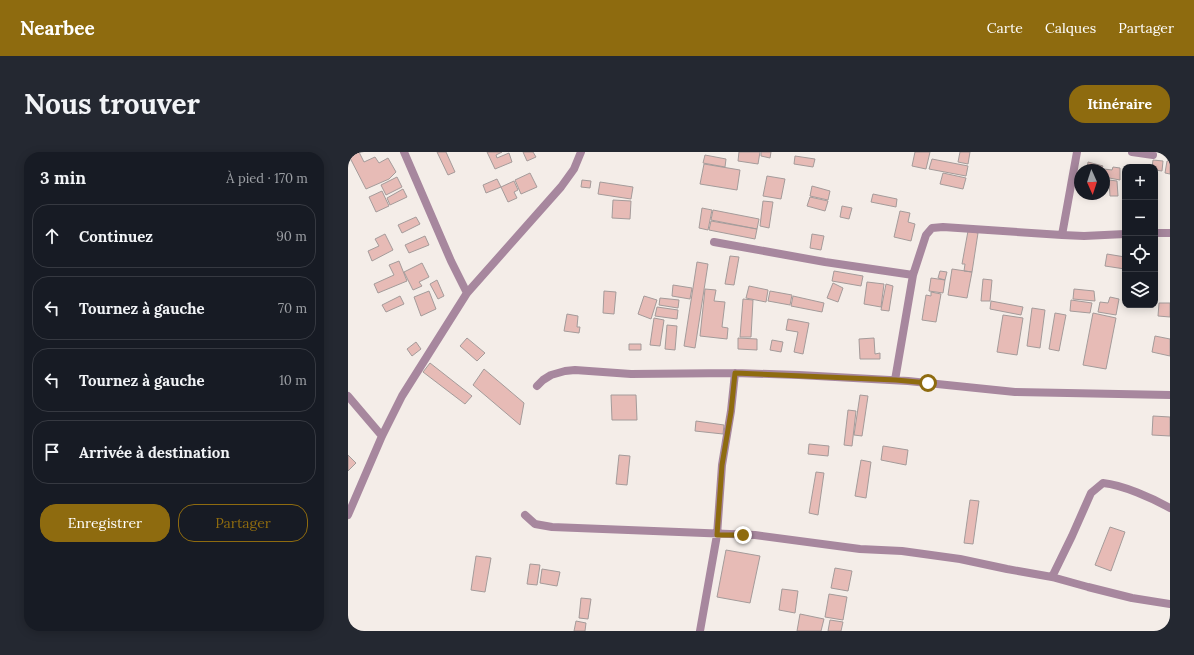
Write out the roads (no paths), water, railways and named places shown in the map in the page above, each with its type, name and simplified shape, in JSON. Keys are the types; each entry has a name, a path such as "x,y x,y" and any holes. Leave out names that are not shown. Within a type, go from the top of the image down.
{"street":[{"path":"404,152 451,261 467,293"},
{"path":"348,515 382,436 402,396 467,293 561,187 574,169 581,152"},
{"path":"1062,235 1077,152"},
{"path":"1132,152 1153,155"},
{"path":"896,380 913,275 926,235 932,228 943,227 1084,236 1122,234"},
{"path":"1158,233 1170,232"},
{"path":"714,242 825,262 913,275"},
{"path":"537,386 551,375 565,371 631,374 735,373 896,380 978,387 1015,392 1170,395"},
{"path":"700,631 717,535 722,465 731,412 735,373"},
{"path":"348,396 382,436"},
{"path":"1052,577 1091,493 1102,483 1114,484 1170,508"},
{"path":"525,514 534,524 552,527 762,536 853,548 902,551 960,559 1052,577 1125,596 1170,604"}]}
